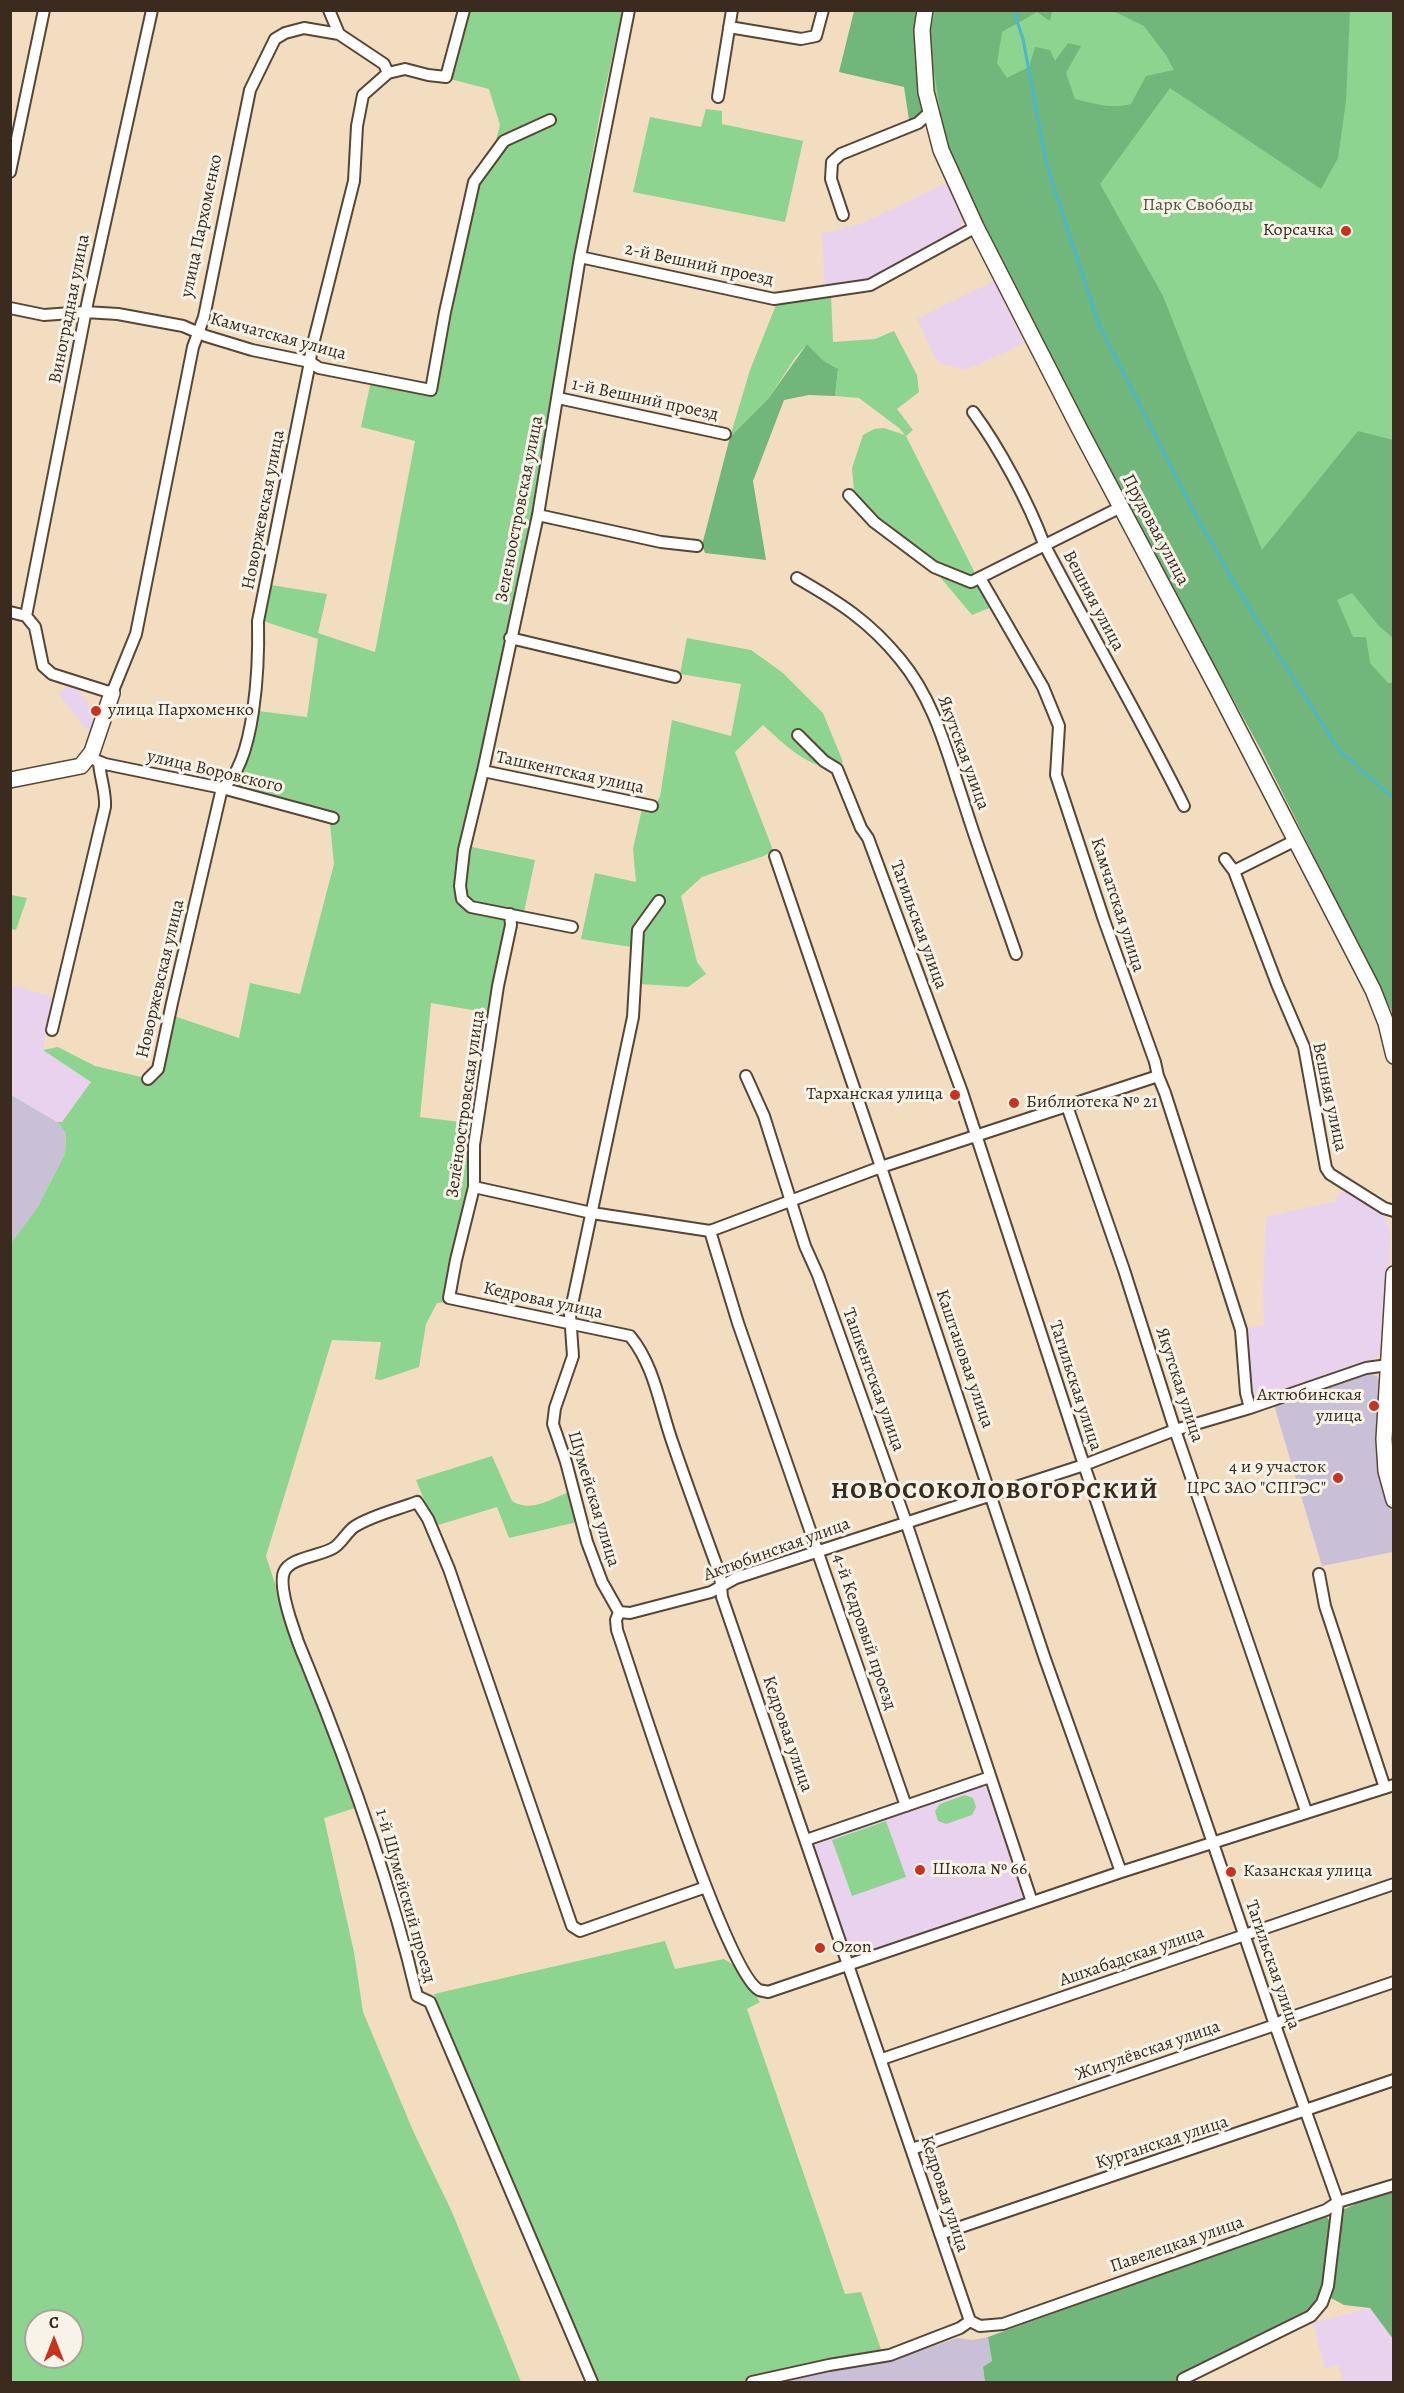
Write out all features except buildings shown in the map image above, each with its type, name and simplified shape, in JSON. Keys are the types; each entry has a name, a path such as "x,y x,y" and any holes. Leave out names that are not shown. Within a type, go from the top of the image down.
{"main road":[{"name":"Прудовая улица","path":"925,10 922,30 924,64 930,112 941,150 976,226 1373,990 1386,1023 1394,1056"},
{"name":"улица Пархоменко","path":"94,760 112,693"},
{"path":"10,780 81,766 94,760"},
{"path":"1394,1274 1384,1439 1386,1471 1394,1500"}],"street":[{"path":"10,172 44,10"},
{"name":"Виноградная улица","path":"26,616 85,312 152,10"},
{"path":"329,10 339,34 384,64 388,73 405,69 446,77 464,10"},
{"name":"Зеленоостровская улица","path":"572,927 471,907 462,899 460,885 464,850 538,515 580,257 629,10"},
{"path":"718,97 732,10"},
{"path":"729,27 801,39 816,36 823,10"},
{"name":"улица Пархоменко","path":"112,693 136,634 197,332 204,317 250,90 274,39 285,33 304,28 339,34"},
{"name":"Новоржевская улица","path":"148,1079 158,1069 222,788 232,782 245,751 259,658 258,621 310,362 310,352 354,181 357,126 363,95 388,73"},
{"path":"843,215 831,179 832,162 841,154 918,123 930,112"},
{"name":"Камчатская улица","path":"10,308 44,315 85,312 118,314 183,326 252,350 310,362 319,368 431,390 445,312 474,182 504,141 550,120"},
{"name":"2-й Вешний проезд","path":"580,257 774,299 870,285 976,226"},
{"name":"1-й Вешний проезд","path":"558,398 725,434"},
{"name":"Вешняя улица","path":"973,412 986,429 1037,525 1044,544 1123,692 1144,726 1184,806"},
{"path":"849,495 874,522 934,567 971,582 1121,507"},
{"path":"538,515 662,542 697,546"},
{"name":"Якутская улица","path":"797,578 846,606 870,627 901,660 925,695 948,749 963,801 1016,954"},
{"name":"Камчатская улица","path":"980,578 1043,687 1059,726 1056,775 1104,920 1155,1062 1241,1330 1246,1393 1250,1408"},
{"path":"10,612 26,616 35,627 43,666 52,674 112,693"},
{"path":"510,638 675,677"},
{"name":"Тагильская улица","path":"798,735 824,761 837,769 843,781 891,901 962,1092 1084,1465 1275,2025 1338,2202"},
{"path":"52,1030 105,807 106,790 94,760"},
{"name":"улица Воровского","path":"94,760 222,788 333,818"},
{"name":"Ташкентская улица","path":"483,771 651,806"},
{"path":"1234,871 1296,840"},
{"name":"Каштановая улица","path":"775,856 992,1495 1045,1659 1121,1872"},
{"name":"Вешняя улица","path":"1225,859 1234,871 1276,984 1304,1047 1326,1168 1330,1174 1384,1208 1394,1211"},
{"name":"Шумейская улица","path":"659,901 638,930 633,1017 570,1314 573,1356 555,1408 553,1424 567,1462 587,1542 602,1582 619,1612 616,1620 617,1630 706,1887 739,1961 759,1990 768,1992 849,1965"},
{"name":"Зелёноостровская улица","path":"449,1298 474,1187 474,1145 498,986 512,925 510,914"},
{"name":"Ташкентская улица","path":"746,1077 764,1116 806,1246 906,1522 1032,1902"},
{"path":"474,1187 592,1213 710,1231 881,1167 1158,1077"},
{"name":"Якутская улица","path":"1067,1106 1306,1811"},
{"name":"4-й Кедровый проезд","path":"710,1231 738,1323 906,1806"},
{"name":"Кедровая улица","path":"449,1298 630,1336 641,1349 720,1575 723,1597 882,2060 965,2313 970,2321"},
{"name":"Актюбинская улица","path":"619,1612 630,1613 711,1592 736,1578 1084,1465 1175,1430 1250,1408 1366,1368 1388,1365"},
{"name":"1-й Шумейский проезд","path":"592,2382 430,2002 417,1995 379,1855 303,1656 282,1587 283,1573 288,1565 335,1547 353,1527 417,1502 428,1520 448,1569 572,1926 580,1931 706,1887"},
{"path":"849,1965 1121,1872 1389,1786 1325,1606 1319,1574"},
{"path":"806,1840 990,1777"},
{"name":"Ашхабадская улица","path":"882,2060 1394,1884"},
{"name":"Жигулёвская улица","path":"912,2149 1394,1982"},
{"name":"Курганская улица","path":"940,2234 1306,2112 1394,2080"},
{"name":"Павелецкая улица","path":"970,2321 980,2326 1003,2324 1326,2210 1338,2202 1394,2185"},
{"path":"1182,2379 1311,2316 1322,2303 1328,2286 1338,2202"},
{"path":"752,2382 829,2365 890,2355 960,2328 970,2321"}],"shaded area":[{"path":"948,182 963,218 962,227 867,281 825,287 822,234 863,223"},
{"path":"994,281 1024,343 966,370 938,363 917,319"},
{"path":"70,685 77,687 98,720 95,731 86,729 58,693"},
{"path":"10,985 52,996 43,1050 91,1082 62,1122 57,1122 11,1095"},
{"path":"11,1095 57,1122 66,1133 65,1154 37,1208 11,1243"},
{"path":"1351,1189 1384,1213 1391,1234 1383,1352 1373,1360 1260,1398 1252,1396 1249,1391 1244,1329 1264,1325 1266,1217 1336,1201 1338,1194"},
{"path":"1369,1374 1377,1376 1380,1383 1389,1503 1393,1515 1393,1552 1322,1566 1274,1405"},
{"name":"Школа № 66","path":"982,1785 990,1790 1025,1897 1023,1902 859,1957 853,1953 849,1948 814,1850 817,1840"},
{"path":"1370,2308 1393,2339 1393,2382 1344,2382 1338,2365 1325,2369 1313,2323"},
{"path":"988,2337 992,2361 983,2368 985,2382 787,2382 823,2371 889,2361 957,2338 973,2340"}],"green space":[{"path":"469,11 622,11 600,113 574,255 534,516 464,835 472,847 535,860 524,912 517,925 496,1014 431,1003 420,1117 476,1124 475,1182 447,1302 437,1303 426,1324 419,1367 381,1380 375,1379 381,1342 332,1340 266,1556 299,1658 331,1731 349,1788 358,1807 324,1818 354,1952 363,2012 414,2133 452,2212 521,2382 11,2382 11,1243 37,1208 65,1154 66,1133 57,1122 62,1122 91,1082 43,1050 58,1047 95,1066 141,1077 151,1075 174,1016 239,1038 250,983 300,994 334,864 330,824 232,793 238,784 258,711 307,717 318,639 263,621 271,585 327,594 318,633 375,652 415,441 361,427 371,381 437,393 476,183 495,144 500,125 489,89 450,79"},
{"path":"854,11 919,11 917,61 924,112 909,120 904,87 839,72"},
{"name":"Парк Свободы","path":"931,11 1393,11 1393,979 1310,819 952,166 940,132 932,98 929,62"},
{"name":"Парк Свободы","path":"935,11 1052,11 1050,21 1037,12 1002,32 997,63 1007,78 1029,67 1035,47 1050,50 1055,61 1068,43 1081,46 1066,73 1075,99 1117,106 1131,104 1146,76 1174,70 1166,55 1144,26 1113,11 1350,11 1346,101 1338,158 1321,189 1170,88 1100,184 1163,296 1262,550 1358,431 1393,440 1393,638 1379,626 1352,593 1337,600 1353,637 1366,637 1370,663 1388,683 1393,683 1393,1014 1261,750 1100,456 946,147 932,59 930,33"},
{"path":"706,109 722,111 722,124 803,141 785,222 633,192 650,117 701,127"},
{"path":"831,295 833,342 875,339 894,331 917,375 919,392 897,409 913,430 906,436 992,607 972,615 940,577 939,566 877,520 854,491 852,468 863,435 874,429 884,428 905,435 859,398 835,396 838,369 824,361 807,344 768,399 730,437 750,370 776,305 779,302"},
{"path":"807,344 824,361 838,369 835,396 809,395 784,400 753,481 766,560 705,553 702,545 730,437 768,399"},
{"path":"687,638 751,650 783,673 823,713 843,762 835,769 814,764 796,753 763,725 735,752 773,850 764,856 702,877 681,896 697,962 706,974 688,987 640,984 629,980 631,947 581,939 595,873 636,882 633,849 642,809 653,808 660,797 672,720 731,736 741,684 680,674"},
{"path":"11,895 27,898 16,930 11,929"},
{"path":"492,1456 512,1501 526,1506 534,1505 569,1492 577,1522 509,1538 497,1507 435,1526 416,1480"},
{"path":"965,1795 973,1798 976,1807 972,1815 946,1824 938,1821 935,1811 940,1804"},
{"path":"886,1821 906,1877 852,1896 832,1840"},
{"path":"665,1941 675,1969 724,1959 737,1967 760,2002 747,2009 845,2294 861,2292 882,2352 738,2382 595,2382 434,1994"},
{"path":"1393,2192 1393,2339 1370,2308 1344,2305 1331,2298 1341,2211"},
{"path":"1321,2217 1327,2217 1330,2222 1323,2286 1319,2299 1307,2311 1177,2377 1177,2382 985,2382 983,2367 992,2361 988,2337"}],"waterway":[{"path":"1018,10 1016,18 1023,39 1047,166 1099,325 1195,514 1251,611 1339,750 1394,799"}],"place":[{"name":"Корсачка","path":"1346,231"},
{"name":"улица Пархоменко","path":"96,711"},
{"name":"Тарханская улица","path":"955,1095"},
{"name":"Библиотека № 21","path":"1014,1103"},
{"name":"Актюбинская улица","path":"1374,1406"},
{"name":"4 и 9 участок ЦРС ЗАО \"СПГЭС\"","path":"1338,1478"},
{"name":"Школа № 66","path":"920,1870"},
{"name":"Казанская улица","path":"1231,1872"},
{"name":"Ozon","path":"820,1948"}],"district":[{"name":"НОВОСОКОЛОВОГОРСКИЙ","path":"995,1492"}]}
